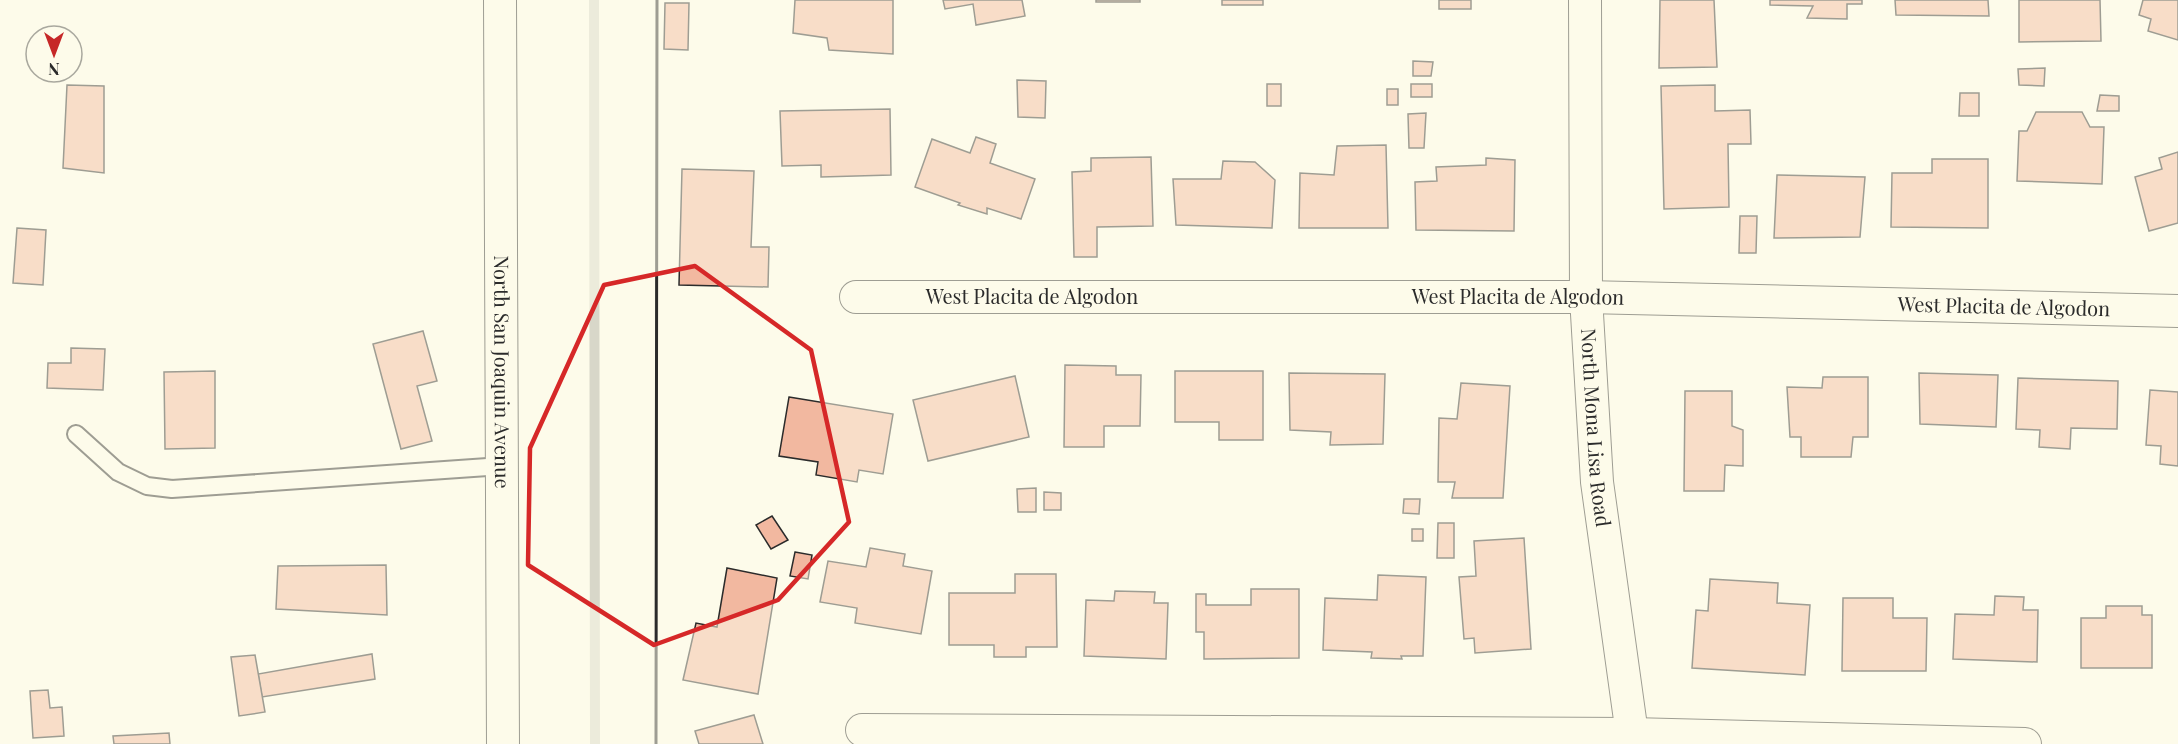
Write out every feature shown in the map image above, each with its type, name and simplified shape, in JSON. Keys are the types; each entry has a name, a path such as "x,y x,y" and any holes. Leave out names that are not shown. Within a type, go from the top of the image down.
{"street":[{"name":"North San Joaquin Avenue","path":"500,0 503,744"},
{"name":"North Mona Lisa Road","path":"1585,0 1586,297 1597,482 1634,739"},
{"name":"West Placita de Algodon","path":"856,297 1586,297 2178,310"},
{"path":"862,730 2025,744"}],"lane":[{"path":"76,434 118,472 147,486 172,489 502,466"}],"highlighted area":[{"path":"695,266 811,350 849,522 778,600 654,645 528,565 530,448 604,285"}],"building":[{"path":"795,0 893,0 893,54 829,50 827,38 793,33"},
{"path":"943,0 1022,0 1025,16 976,25 973,4 945,9"},
{"path":"1096,0 1140,0 1140,2 1096,2"},
{"path":"1222,0 1263,0 1263,5 1222,5"},
{"path":"1439,0 1471,0 1471,9 1439,9"},
{"path":"1660,0 1714,0 1717,67 1659,68"},
{"path":"1770,0 1862,0 1862,4 1847,4 1847,19 1807,18 1813,6 1770,5"},
{"path":"1895,0 1988,0 1989,16 1896,15"},
{"path":"2019,0 2100,0 2101,41 2019,42"},
{"path":"2143,0 2178,0 2178,40 2148,31 2151,19 2139,15"},
{"path":"665,3 689,3 688,50 664,49"},
{"path":"1413,61 1433,62 1431,76 1413,76"},
{"path":"2045,68 2044,86 2019,85 2018,69"},
{"path":"1017,80 1046,81 1045,118 1018,117"},
{"path":"1267,84 1281,84 1281,106 1267,106"},
{"path":"1411,84 1432,84 1432,97 1411,97"},
{"path":"67,85 104,86 104,173 63,168"},
{"path":"1715,85 1715,111 1750,110 1751,144 1728,144 1729,207 1664,209 1661,86"},
{"path":"1387,89 1398,89 1398,105 1387,105"},
{"path":"1960,93 1979,93 1979,116 1959,116"},
{"path":"2100,95 2119,96 2119,111 2097,111"},
{"path":"890,109 891,175 821,177 821,165 782,166 780,111"},
{"path":"2036,112 2082,112 2090,127 2104,127 2102,184 2017,181 2019,131 2027,131"},
{"path":"1426,113 1424,148 1409,148 1408,114"},
{"path":"976,137 996,144 990,163 1035,179 1021,219 987,208 987,214 915,187 932,139 970,153"},
{"path":"1386,145 1388,228 1299,228 1300,173 1334,175 1337,146"},
{"path":"2178,152 2178,223 2149,231 2135,177 2162,169 2159,158"},
{"path":"1151,157 1153,226 1097,227 1097,257 1074,257 1072,172 1091,171 1091,158"},
{"path":"1486,158 1515,160 1514,231 1416,230 1415,182 1437,181 1436,167 1486,165"},
{"path":"1932,159 1988,159 1988,228 1891,227 1892,173 1932,173"},
{"path":"1223,161 1255,162 1275,180 1272,228 1176,225 1173,179 1221,179"},
{"path":"682,169 754,171 751,247 769,247 768,287 679,285"},
{"path":"1777,175 1865,177 1860,237 1774,238"},
{"path":"1740,216 1757,216 1756,253 1739,253"},
{"path":"17,228 46,230 43,285 13,283"},
{"path":"423,331 437,381 417,386 432,441 401,449 373,344"},
{"path":"71,348 105,349 103,390 47,388 48,363 71,363"},
{"path":"1065,365 1116,366 1116,375 1141,375 1140,426 1104,426 1104,447 1064,447"},
{"path":"215,371 215,448 165,449 164,372"},
{"path":"1175,371 1263,371 1263,440 1219,440 1219,422 1175,422"},
{"path":"1289,373 1385,374 1383,444 1330,445 1331,432 1290,430"},
{"path":"1919,373 1998,375 1996,427 1920,424"},
{"path":"1015,376 1029,437 928,461 913,400"},
{"path":"1823,377 1868,377 1868,437 1853,437 1851,457 1801,457 1801,437 1790,437 1787,387 1822,388"},
{"path":"2018,378 2118,381 2117,429 2071,428 2070,449 2039,447 2040,430 2016,429"},
{"path":"1461,383 1510,386 1503,498 1452,498 1455,482 1438,482 1439,418 1457,419"},
{"path":"2150,390 2178,392 2178,466 2160,464 2161,446 2146,445"},
{"path":"1685,391 1732,391 1732,426 1743,430 1743,466 1725,465 1724,491 1684,491"},
{"path":"789,397 893,414 883,474 859,470 857,482 816,475 818,462 779,456"},
{"path":"1036,488 1036,512 1018,512 1017,489"},
{"path":"1044,492 1061,493 1061,510 1044,510"},
{"path":"1404,499 1420,499 1419,514 1403,513"},
{"path":"772,516 788,540 771,549 756,525"},
{"path":"1438,523 1454,523 1454,558 1437,558"},
{"path":"1412,529 1423,529 1423,541 1412,541"},
{"path":"1524,538 1531,649 1475,653 1474,638 1464,639 1459,577 1476,576 1474,541"},
{"path":"870,548 905,554 903,566 932,571 921,634 855,623 857,608 820,602 828,561 866,567"},
{"path":"795,552 812,555 808,579 790,576"},
{"path":"386,565 387,615 276,609 278,566"},
{"path":"727,568 777,578 758,694 683,680 696,623 717,627"},
{"path":"1015,574 1056,574 1057,647 1026,647 1026,657 994,657 994,645 949,645 949,593 1015,593"},
{"path":"1378,575 1426,577 1423,656 1401,656 1402,659 1371,658 1372,652 1323,650 1325,598 1377,600"},
{"path":"1710,579 1778,583 1777,603 1810,605 1805,675 1692,668 1696,610 1708,611"},
{"path":"1251,589 1299,589 1299,658 1204,659 1204,632 1196,632 1196,594 1206,594 1206,605 1251,605"},
{"path":"1115,591 1155,592 1154,603 1168,603 1166,659 1084,656 1086,600 1114,601"},
{"path":"1995,596 2024,597 2023,610 2038,610 2037,662 1953,659 1955,614 1994,615"},
{"path":"1843,598 1893,598 1893,618 1927,618 1926,671 1842,671"},
{"path":"2106,606 2142,606 2142,615 2152,615 2152,668 2081,668 2081,618 2106,618"},
{"path":"372,654 375,679 262,697 258,674"},
{"path":"255,655 265,712 239,716 231,657"},
{"path":"48,690 50,708 62,707 64,736 33,738 30,691"},
{"path":"754,715 763,744 699,744 695,731"},
{"path":"169,733 170,744 114,744 113,736"}],"waterway":[{"path":"594,0 595,744"}],"wall":[{"path":"656,744 657,0"}]}
